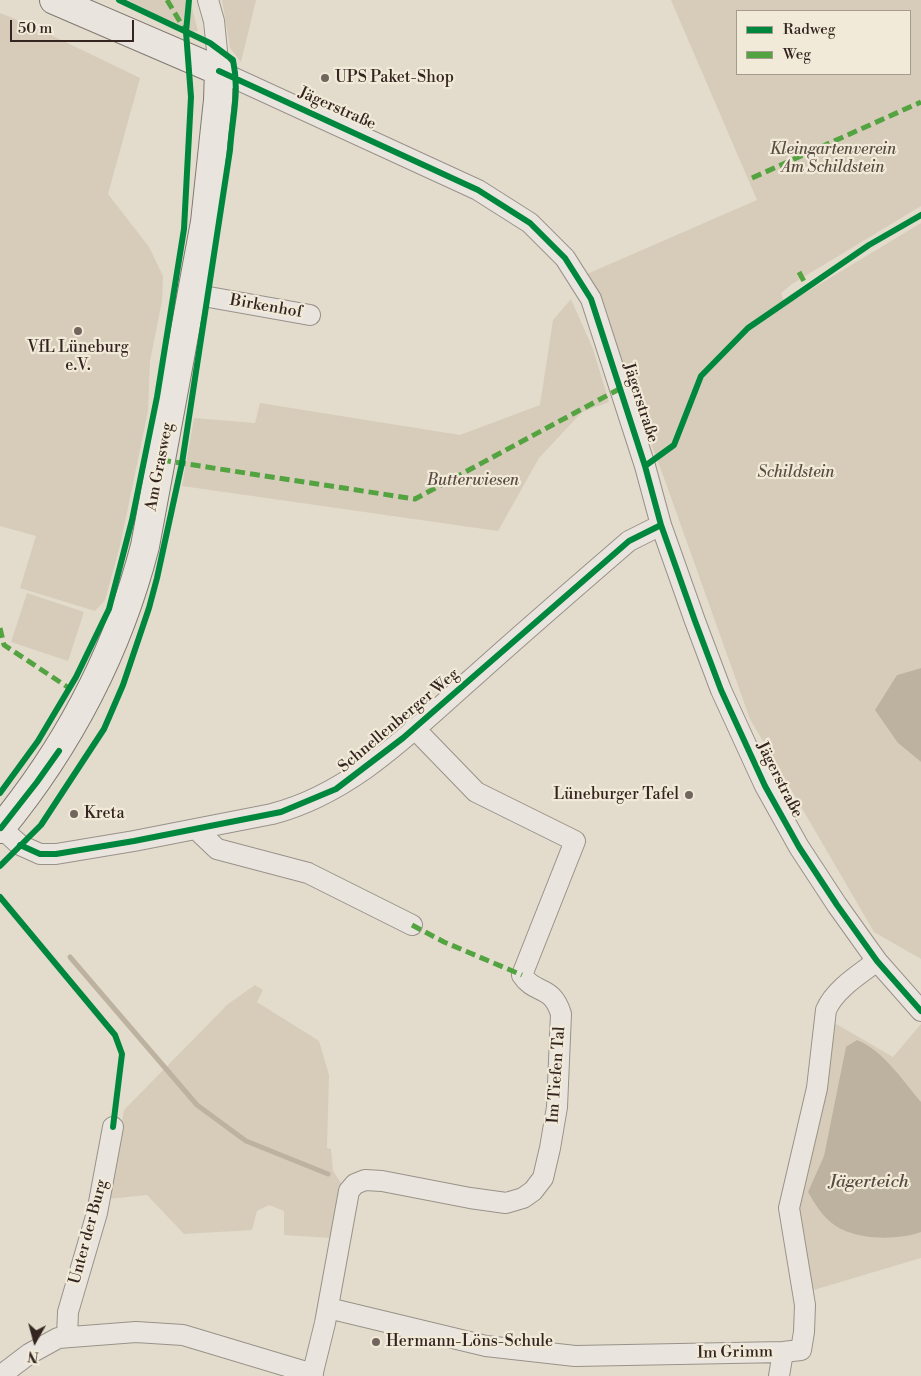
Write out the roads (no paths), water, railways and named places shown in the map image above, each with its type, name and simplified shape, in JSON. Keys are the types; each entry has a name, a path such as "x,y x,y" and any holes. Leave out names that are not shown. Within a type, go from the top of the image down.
{"main road":[{"path":"54,0 219,71"},
{"name":"Am Grasweg","path":"0,828 37,782 79,715 100,675 128,603 145,546 205,222 218,100 219,71"}],"street":[{"path":"208,0 214,21 219,71"},
{"name":"Jägerstraße","path":"219,71 478,190 530,223 565,258 592,299 643,458 661,525 721,690 765,786 804,855 877,961 921,1011"},
{"name":"Birkenhof","path":"192,294 310,315"},
{"name":"Schnellenberger Weg","path":"0,828 20,845 40,854 56,854 196,829 290,809 336,789 414,728 629,541 661,525"},
{"name":"Im Tiefen Tal","path":"328,1308 349,1191 355,1184 365,1180 382,1181 506,1203 523,1198 543,1178 557,1107 561,1014 558,1003 550,993 528,984 522,975 575,841 476,792 414,728"},
{"path":"196,829 217,848 308,872 412,925"},
{"name":"Im Grimm","path":"328,1308 486,1346 566,1356 783,1352 801,1350 805,1305 789,1208 817,1088 826,1010 829,1003 848,984 877,961"},
{"name":"Unter der Burg","path":"67,1336 68,1312 97,1212 113,1127"},
{"path":"0,1376 29,1354 58,1338 130,1332 183,1335 313,1375 328,1308"},
{"path":"779,1376 783,1352"}],"water":[{"path":"921,668 921,762 898,743 875,710 897,675"},
{"name":"Jägerteich","path":"857,1040 876,1051 921,1102 921,1232 912,1235 881,1238 850,1233 835,1226 818,1208 808,1192 824,1156 846,1047"}],"waterway":[{"path":"70,957 197,1105 246,1141 328,1174"}],"place":[{"name":"UPS Paket-Shop","path":"325,78"},
{"name":"VfL Lüneburg e.V.","path":"78,331"},
{"name":"Lüneburger Tafel","path":"689,795"},
{"name":"Kreta","path":"74,814"},
{"name":"Hermann-Löns-Schule","path":"376,1342"}],"park label":[{"name":"Kleingartenverein Am Schildstein","path":"833,159"},
{"name":"Schildstein","path":"796,473"},
{"name":"Butterwiesen","path":"473,481"}]}
